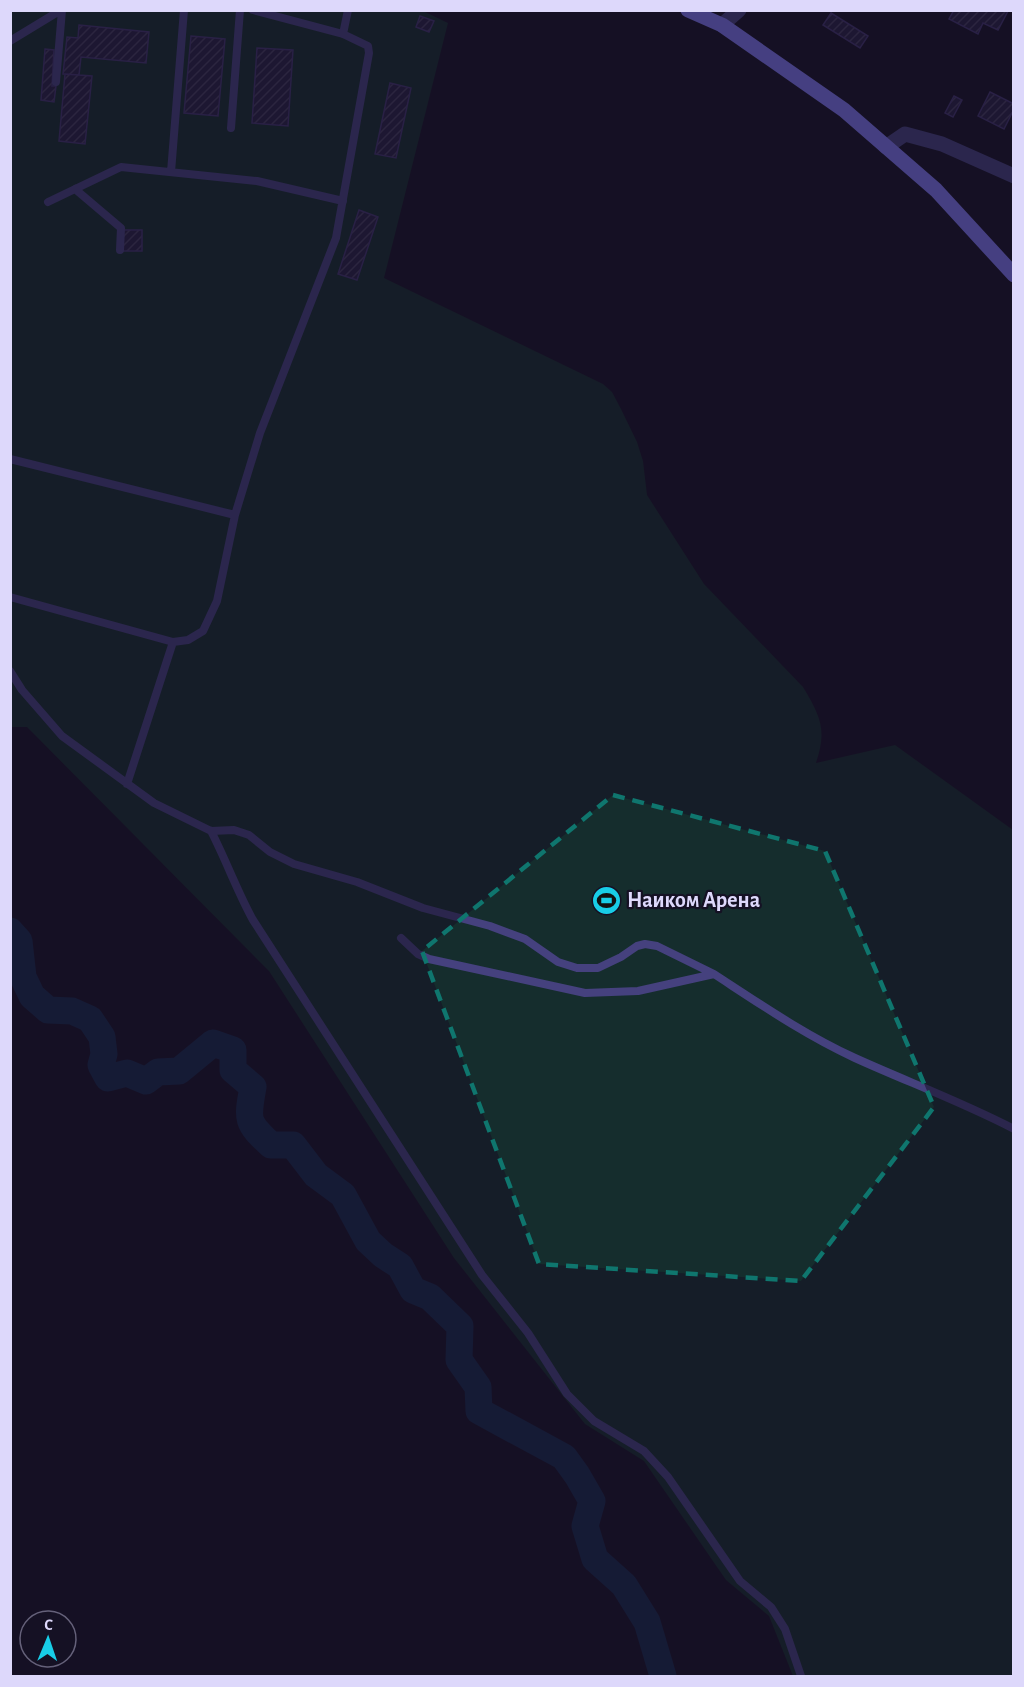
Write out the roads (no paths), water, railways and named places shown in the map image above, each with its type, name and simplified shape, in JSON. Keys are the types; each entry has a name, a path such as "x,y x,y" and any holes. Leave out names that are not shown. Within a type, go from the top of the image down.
{"street":[{"path":"688,10 722,25 844,110 936,190 1014,275"},
{"path":"722,25 738,10"},
{"path":"886,147 905,134 942,144 1014,176"}],"lane":[{"path":"10,41 62,10"},
{"path":"56,82 62,10"},
{"path":"171,172 184,10"},
{"path":"231,129 240,10"},
{"path":"10,597 173,642 188,640 203,631 211,617 217,601 235,515 260,433 336,238 369,53 368,46 344,34 253,10"},
{"path":"344,34 348,10"},
{"path":"48,202 121,167 257,181 343,201"},
{"path":"75,189 121,228 120,250"},
{"path":"10,459 235,515"},
{"path":"127,784 173,642"},
{"path":"10,671 22,690 62,736 154,803 211,831 234,830 249,835 270,852 294,864 357,882 423,908 490,926 525,939 558,962 577,968 598,968 637,946 645,944 657,946 714,974 797,1029 854,1058 980,1111 1014,1129"},
{"path":"211,831 227,863 239,895 254,920 482,1275 528,1333 567,1394 594,1421 644,1451 668,1477 740,1581 771,1607 785,1629 801,1677"},
{"path":"401,938 418,954 429,959 585,993 638,991 714,974"}],"waterway":[{"path":"10,931 19,941 23,977 32,996 48,1010 72,1011 90,1019 102,1037 104,1054 101,1065 108,1078 127,1073 146,1081 158,1072 179,1071 213,1043 233,1050 233,1070 253,1087 249,1114 257,1131 271,1145 293,1145 316,1175 343,1195 368,1241 400,1266 413,1290 430,1297 460,1326 459,1360 478,1387 479,1411 564,1457 577,1475 592,1501 585,1526 595,1559 624,1585 647,1622 663,1676"}],"place":[{"name":"Наиком Арена","path":"606,900"}]}
